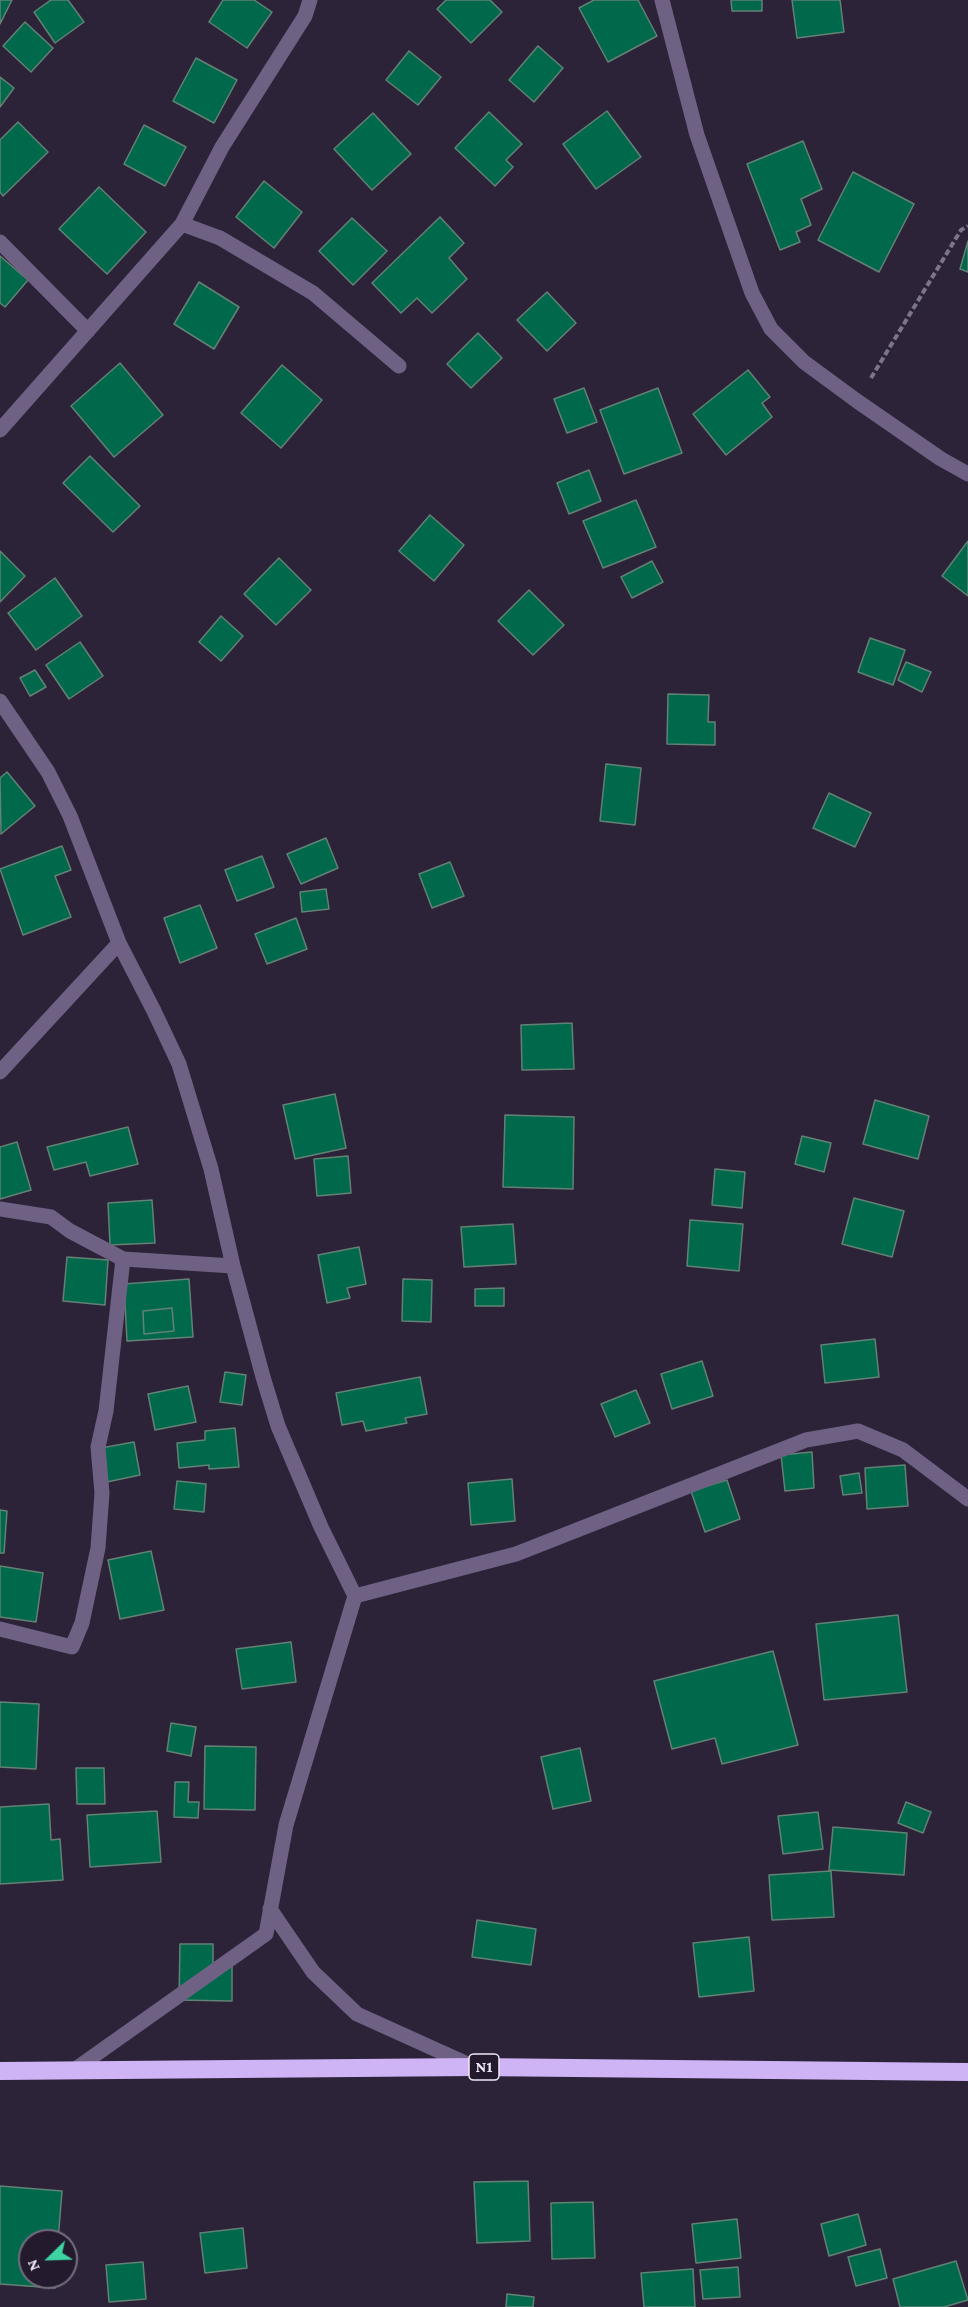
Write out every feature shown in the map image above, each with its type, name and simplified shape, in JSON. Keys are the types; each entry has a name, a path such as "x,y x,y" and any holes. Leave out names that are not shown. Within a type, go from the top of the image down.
{"highway":[{"name":"N1","path":"0,2071 475,2067 968,2072"}],"street":[{"path":"0,430 182,224 222,147 305,16 310,0"},
{"path":"662,0 697,135 752,293 771,329 804,362 941,459 968,474"},
{"path":"182,224 219,238 313,293 399,366"},
{"path":"0,242 88,331"},
{"path":"0,701 48,772 69,816 119,943 179,1064 211,1169 233,1266 262,1377 278,1426 321,1527 355,1596 286,1825 266,1934 74,2070"},
{"path":"0,1072 119,943"},
{"path":"0,1209 51,1217 70,1231 123,1259 233,1266"},
{"path":"0,1629 72,1647 82,1623 98,1548 102,1493 98,1447 106,1411 123,1259"},
{"path":"355,1596 516,1554 806,1440 858,1431 903,1450 968,1500"},
{"path":"270,1909 313,1972 357,2014 475,2067"}],"path":[{"path":"857,401 961,231 968,226"}],"building":[{"path":"0,0 12,0 0,24"},
{"path":"51,0 68,0 84,22 55,43 34,12"},
{"path":"223,0 254,0 272,12 247,48 209,22"},
{"path":"446,0 490,0 502,12 471,43 437,9"},
{"path":"594,0 638,0 657,36 608,62 579,8"},
{"path":"731,0 762,0 762,11 732,11"},
{"path":"792,0 840,0 844,32 797,38"},
{"path":"25,22 53,48 31,72 3,46"},
{"path":"538,46 563,68 534,102 509,80"},
{"path":"409,51 441,77 418,105 386,80"},
{"path":"196,58 237,80 214,123 173,101"},
{"path":"0,77 14,88 0,107"},
{"path":"607,111 641,157 596,189 563,144"},
{"path":"489,112 522,144 506,160 513,167 495,186 455,148"},
{"path":"373,113 411,154 372,190 334,149"},
{"path":"18,122 48,152 3,196 0,192 0,140"},
{"path":"144,125 186,147 165,186 124,164"},
{"path":"803,141 822,189 801,199 811,225 796,232 800,242 780,250 747,164"},
{"path":"853,172 914,204 879,272 818,240"},
{"path":"264,181 302,212 274,248 236,217"},
{"path":"99,187 146,232 107,274 59,229"},
{"path":"440,217 464,243 449,258 467,279 432,313 417,298 401,313 372,283"},
{"path":"352,218 387,251 353,285 319,251"},
{"path":"968,241 968,272 960,269"},
{"path":"0,256 28,280 5,307 0,303"},
{"path":"199,282 239,307 214,349 174,324"},
{"path":"547,292 576,323 547,351 517,320"},
{"path":"478,333 502,358 471,388 447,364"},
{"path":"120,363 163,415 114,457 71,406"},
{"path":"282,365 322,400 281,448 241,413"},
{"path":"748,370 770,397 762,403 772,417 726,455 693,414"},
{"path":"584,388 597,422 567,433 554,399"},
{"path":"658,388 682,453 624,474 600,410"},
{"path":"90,456 140,506 113,532 63,483"},
{"path":"589,470 601,501 569,514 557,483"},
{"path":"636,500 656,547 603,568 583,521"},
{"path":"430,515 464,545 434,581 399,551"},
{"path":"968,541 968,596 942,576"},
{"path":"0,551 25,576 0,602"},
{"path":"279,558 311,590 276,625 244,594"},
{"path":"652,561 663,582 632,598 621,577"},
{"path":"55,578 82,616 36,650 8,613"},
{"path":"529,590 564,625 533,655 498,621"},
{"path":"221,616 243,636 221,661 199,642"},
{"path":"870,638 905,650 893,685 858,672"},
{"path":"80,642 103,676 69,699 46,665"},
{"path":"906,662 931,672 922,692 898,680"},
{"path":"35,670 46,687 30,696 20,678"},
{"path":"668,694 709,695 708,722 715,722 715,745 667,744"},
{"path":"606,764 641,768 635,825 600,821"},
{"path":"7,772 35,806 1,834 0,778"},
{"path":"829,793 871,813 855,847 813,828"},
{"path":"326,838 338,868 301,884 287,854"},
{"path":"62,846 71,870 55,876 71,917 23,935 0,869"},
{"path":"262,856 274,887 237,901 225,870"},
{"path":"450,862 464,896 432,908 419,874"},
{"path":"326,889 329,909 302,912 300,892"},
{"path":"200,905 217,948 180,963 164,918"},
{"path":"296,918 307,949 267,964 255,934"},
{"path":"572,1023 574,1069 522,1070 521,1025"},
{"path":"335,1094 346,1148 295,1159 283,1105"},
{"path":"875,1100 929,1116 918,1159 863,1144"},
{"path":"505,1115 574,1117 573,1189 503,1187"},
{"path":"128,1127 138,1164 90,1176 86,1162 54,1170 47,1147"},
{"path":"802,1136 831,1143 824,1172 795,1164"},
{"path":"17,1142 31,1190 0,1199 0,1147"},
{"path":"348,1156 351,1193 317,1196 314,1159"},
{"path":"715,1169 745,1172 742,1208 712,1205"},
{"path":"854,1198 904,1211 892,1257 842,1244"},
{"path":"152,1200 155,1243 110,1245 108,1203"},
{"path":"690,1220 743,1224 739,1271 687,1266"},
{"path":"513,1224 516,1264 464,1267 461,1227"},
{"path":"359,1247 366,1284 347,1288 350,1298 327,1303 318,1255"},
{"path":"67,1257 108,1260 105,1305 63,1301"},
{"path":"189,1279 193,1337 127,1341 124,1284","holes":["172,1308 174,1331 144,1334 143,1311"]},
{"path":"403,1279 432,1280 431,1322 402,1321"},
{"path":"504,1288 504,1306 475,1306 475,1289"},
{"path":"172,1308 174,1331 144,1334 143,1311"},
{"path":"875,1339 879,1377 825,1383 821,1345"},
{"path":"702,1361 713,1396 672,1409 661,1374"},
{"path":"225,1372 246,1375 242,1405 220,1402"},
{"path":"420,1377 427,1414 405,1418 407,1423 366,1431 363,1421 342,1425 336,1393"},
{"path":"188,1386 196,1422 155,1430 148,1394"},
{"path":"636,1390 650,1423 615,1437 601,1404"},
{"path":"235,1428 239,1467 209,1469 209,1465 179,1468 177,1443 205,1440 205,1431"},
{"path":"134,1442 140,1475 107,1482 101,1448"},
{"path":"812,1452 814,1488 785,1491 781,1455"},
{"path":"905,1465 908,1506 867,1509 865,1468"},
{"path":"859,1473 862,1493 843,1495 840,1476"},
{"path":"512,1479 515,1521 471,1525 468,1483"},
{"path":"727,1480 740,1519 705,1532 691,1491"},
{"path":"177,1481 206,1484 204,1512 174,1509"},
{"path":"0,1510 7,1511 4,1553 0,1553"},
{"path":"151,1551 164,1610 120,1619 108,1560"},
{"path":"0,1566 43,1573 36,1622 0,1617"},
{"path":"898,1615 907,1692 824,1700 816,1624"},
{"path":"291,1642 296,1682 242,1689 236,1649"},
{"path":"773,1651 798,1745 722,1764 715,1738 672,1749 654,1681"},
{"path":"0,1702 39,1704 36,1769 0,1767"},
{"path":"171,1723 196,1727 191,1756 167,1751"},
{"path":"205,1746 256,1747 255,1810 204,1809"},
{"path":"580,1748 591,1801 553,1809 541,1757"},
{"path":"76,1768 104,1768 105,1804 77,1804"},
{"path":"175,1782 189,1782 188,1802 199,1802 198,1818 174,1817"},
{"path":"906,1802 931,1812 923,1833 898,1823"},
{"path":"49,1804 51,1840 60,1839 63,1880 0,1884 0,1807"},
{"path":"157,1811 161,1862 90,1867 87,1815"},
{"path":"818,1812 823,1849 783,1854 778,1816"},
{"path":"833,1827 907,1833 904,1875 829,1870"},
{"path":"831,1871 834,1917 772,1920 769,1875"},
{"path":"477,1920 536,1929 531,1965 472,1957"},
{"path":"749,1937 754,1991 699,1997 693,1943"},
{"path":"180,1944 213,1944 213,1963 232,1962 232,2001 179,2000"},
{"path":"528,2181 530,2241 477,2243 474,2182"},
{"path":"0,2186 62,2191 59,2229 18,2229 18,2285 0,2284"},
{"path":"593,2202 595,2258 552,2259 551,2203"},
{"path":"858,2214 866,2245 829,2256 821,2224"},
{"path":"737,2219 741,2258 696,2263 692,2224"},
{"path":"243,2228 247,2268 205,2273 200,2233"},
{"path":"880,2249 887,2278 856,2286 848,2257"},
{"path":"956,2261 968,2300 944,2307 900,2307 893,2279"},
{"path":"143,2262 146,2299 109,2302 106,2265"},
{"path":"738,2267 740,2297 703,2299 700,2270"},
{"path":"693,2269 695,2307 644,2307 641,2273"},
{"path":"507,2294 534,2297 533,2307 506,2307"}]}
